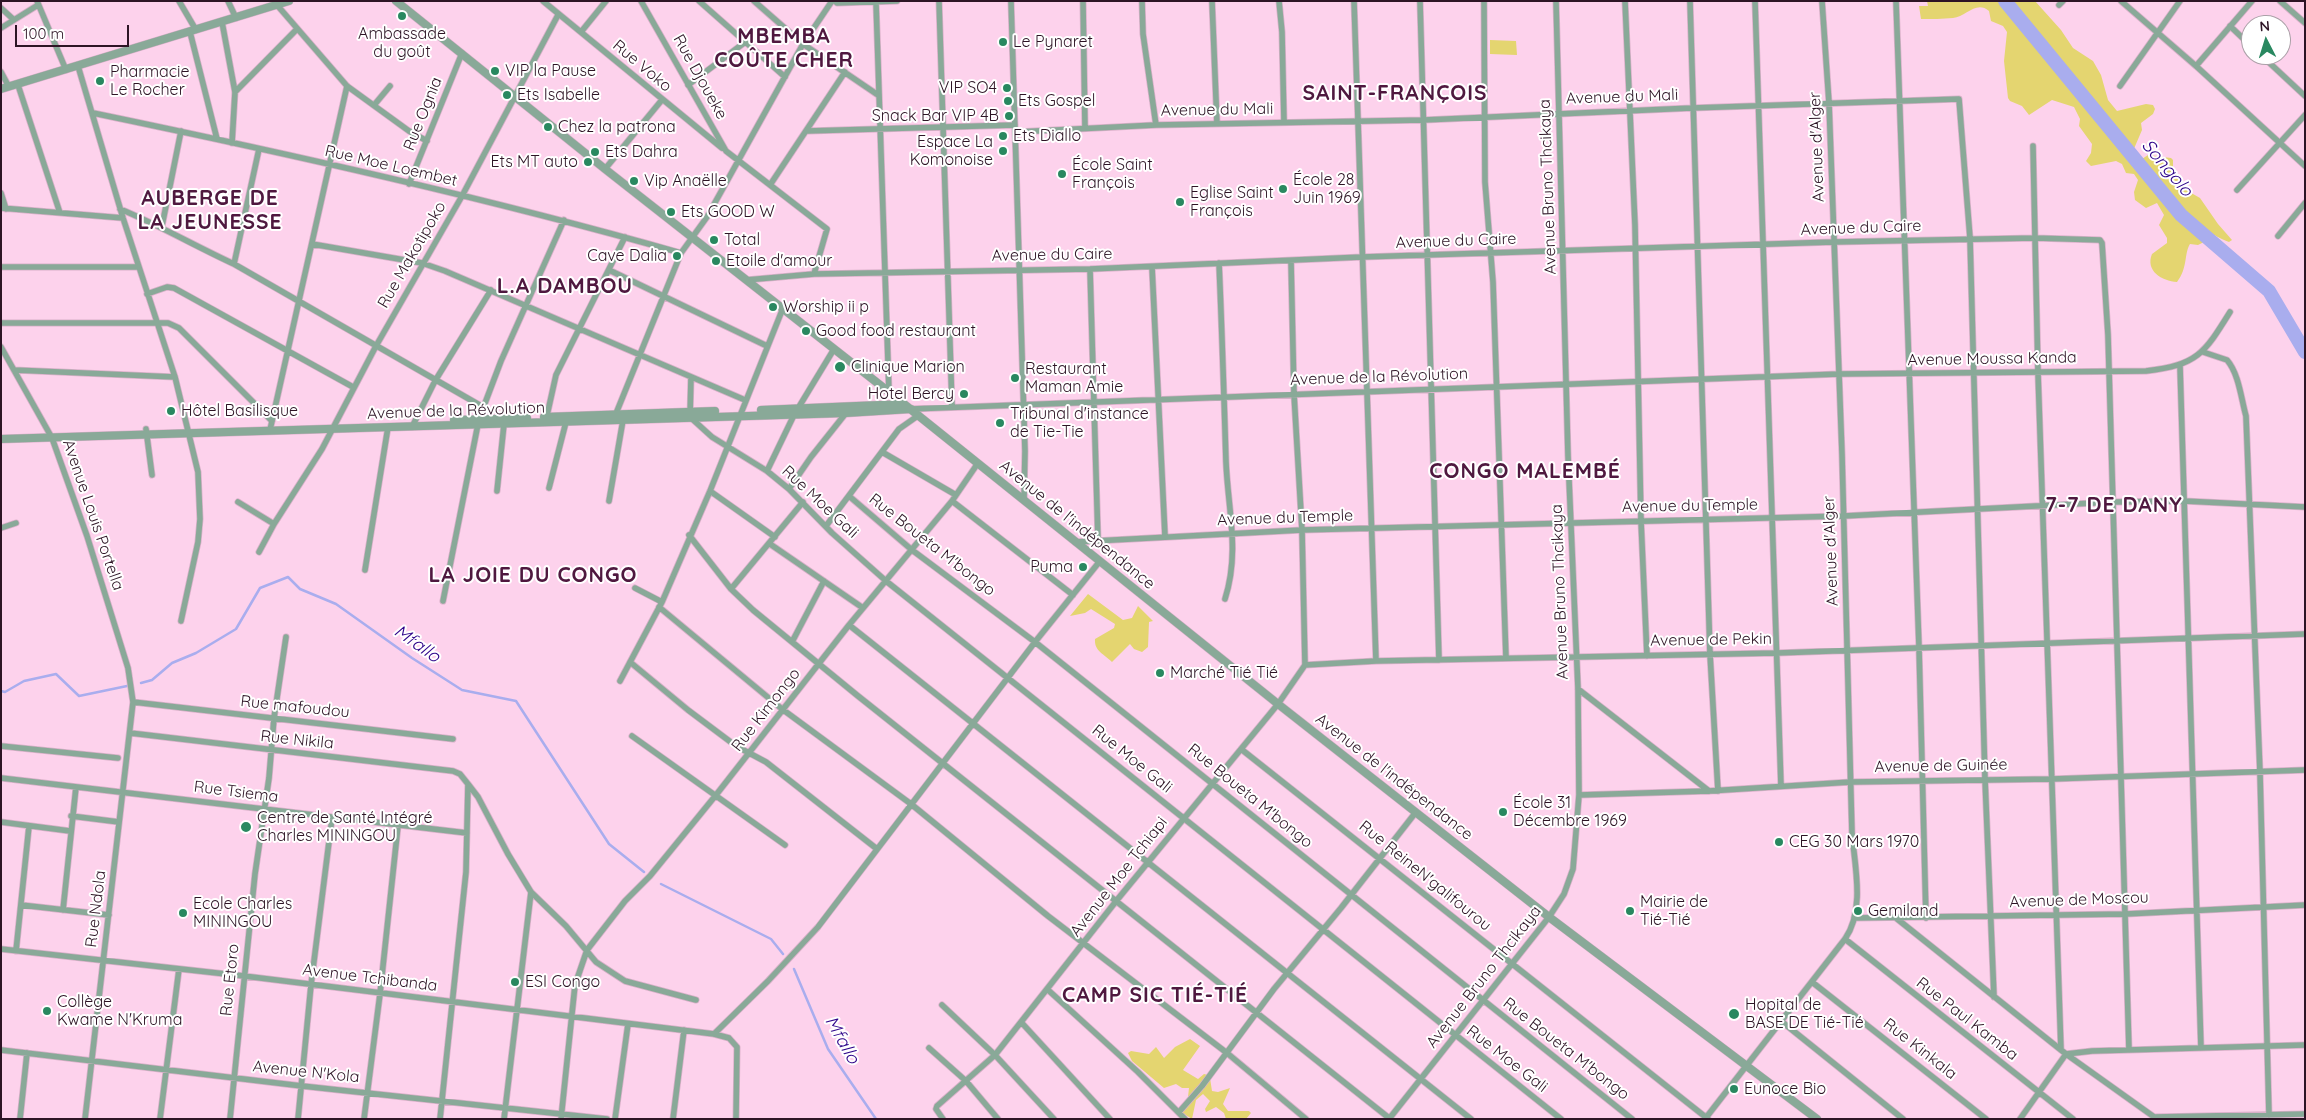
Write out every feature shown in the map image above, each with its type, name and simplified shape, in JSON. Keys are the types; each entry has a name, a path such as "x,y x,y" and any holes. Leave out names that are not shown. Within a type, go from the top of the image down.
{"street":[{"path":"179,1 193,31 216,139"},
{"path":"228,1 236,18"},
{"path":"1,72 5,88 289,1"},
{"name":"Avenue de l'indépendance","path":"396,1 605,169 834,349 908,407 919,411 978,463 1278,704 1550,917 1746,1064"},
{"name":"Rue Voko","path":"542,1 661,101 726,151"},
{"path":"699,1 744,43 785,77"},
{"path":"754,1 804,44 878,96"},
{"path":"614,417 681,253 707,217 804,44 834,2 897,1"},
{"path":"939,1 952,406"},
{"path":"1011,1 1023,403 1024,500"},
{"path":"1083,1 1084,128"},
{"path":"1142,1 1144,34 1156,125"},
{"path":"1212,1 1217,124"},
{"path":"1279,1 1282,32 1284,122"},
{"path":"1354,1 1370,529 1376,661"},
{"path":"1420,1 1427,230 1426,257 1437,527 1439,660"},
{"path":"1484,1 1484,117 1506,658"},
{"name":"Avenue Bruno Thcikaya","path":"1389,1118 1550,917 1564,894 1573,869 1579,795 1578,690 1566,384 1556,1"},
{"path":"1625,1 1647,656"},
{"path":"1690,1 1710,654 1718,791"},
{"path":"1755,1 1782,786"},
{"name":"Avenue d'Alger","path":"1706,1118 1746,1064 1845,939 1851,930 1857,894 1851,782 1844,516 1829,103 1822,1"},
{"path":"1896,1 1920,647 1926,918"},
{"path":"2121,1 2196,66 2305,166"},
{"path":"2120,86 2156,32 2180,1"},
{"path":"2196,66 2252,1"},
{"path":"2280,1 2305,23"},
{"path":"581,32 605,2"},
{"name":"Rue Djoueke","path":"643,2 726,151 827,229 814,274"},
{"path":"876,2 884,272 890,392"},
{"path":"1,28 37,3 66,70"},
{"path":"277,5 347,86 427,141"},
{"path":"1,8 13,19"},
{"name":"Rue Makotipoko","path":"259,552 274,524 309,470 422,263 462,196 558,15"},
{"path":"222,22 235,92 232,143"},
{"path":"2230,26 2241,36"},
{"path":"235,92 297,29"},
{"path":"688,85 744,43"},
{"name":"Rue Ognia","path":"409,184 462,53"},
{"path":"2272,65 2305,96"},
{"path":"78,66 138,267 175,377 198,472 200,519 198,542 181,621"},
{"path":"770,185 845,72"},
{"path":"18,84 60,213"},
{"path":"271,426 347,86"},
{"path":"375,104 390,86"},
{"name":"Avenue du Mali","path":"807,131 944,128 1084,128 1424,120 1559,113 1959,99 1970,238"},
{"path":"605,169 661,101"},
{"name":"Rue Moe Loembet","path":"93,113 181,131 564,220 681,253"},
{"path":"2237,190 2305,114"},
{"path":"162,226 181,131"},
{"path":"2020,1119 2040,1093 2063,1052 2038,372 2033,146"},
{"path":"234,264 259,149"},
{"path":"1,193 4,209 123,218"},
{"path":"2278,236 2305,203"},
{"path":"120,209 162,226 195,246 234,264 483,407"},
{"path":"443,601 483,407 525,305 564,220"},
{"path":"546,420 556,375 577,329 625,237"},
{"path":"1970,238 1983,646 1985,779 1994,997"},
{"name":"Avenue du Caire","path":"746,280 814,274 948,270 1090,269 1291,260 1490,255 1834,242 1970,238 2100,240 2102,243 2108,371"},
{"path":"312,244 422,263 490,290 745,400"},
{"path":"1291,260 1294,394 1302,530 1305,665"},
{"path":"1219,263 1228,504 1232,533 1233,569 1225,599"},
{"path":"1,267 138,267"},
{"path":"1152,267 1165,536"},
{"path":"1090,269 1098,540"},
{"path":"609,270 767,346"},
{"path":"147,294 174,288 353,387"},
{"path":"412,424 435,381 490,290"},
{"path":"620,681 661,604 689,535 710,491 739,413 783,308"},
{"path":"2201,1048 2180,366 2191,361 2202,352 2230,312"},
{"path":"1,323 168,323 179,328 271,426"},
{"name":"Avenue Louis Portella","path":"1,347 51,435 87,536 125,658 133,702"},
{"path":"767,471 796,412 834,349"},
{"path":"2202,352 2227,360 2235,373 2246,416 2251,504 2260,773 2269,1114"},
{"name":"Avenue Moussa Kanda","path":"1839,374 2146,371 2180,366"},
{"path":"14,370 175,377"},
{"path":"2108,371 2118,641 2129,1050"},
{"name":"Avenue de la Révolution","path":"919,411 952,406 1023,403 1839,374"},
{"path":"690,414 691,377"},
{"name":"Avenue de la Révolution","path":"333,426 908,407"},
{"name":"Avenue de la Révolution","path":"796,412 846,413 908,407"},
{"path":"826,526 899,429 919,411"},
{"path":"789,489 811,456 846,413"},
{"name":"Avenue de la Révolution","path":"479,422 504,424 546,420 566,422 614,417 623,420 690,414"},
{"name":"Rue Moe Gali","path":"690,414 726,448 767,471 789,489 886,581 1561,1119"},
{"path":"609,501 623,420"},
{"path":"549,488 566,422"},
{"name":"Avenue de la Révolution","path":"1,435 51,435 271,426 388,427 412,424"},
{"path":"496,490 504,424"},
{"path":"365,570 388,427"},
{"path":"147,431 152,475"},
{"name":"Avenue de la Révolution","path":"1,440 51,435"},
{"path":"882,452 954,498 1073,594"},
{"name":"Rue Kimongo","path":"561,1116 577,973 587,950 625,901 650,876 749,754 849,625 954,498 978,463"},
{"path":"710,491 774,538"},
{"name":"Rue Boueta M'bongo","path":"849,496 912,550 1035,642 1632,1119"},
{"name":"Avenue du Temple","path":"1075,542 1302,530 1844,516 2113,502 2184,501 2305,507"},
{"path":"238,502 274,524"},
{"path":"730,589 770,544 803,502"},
{"path":"1,528 16,523"},
{"path":"689,535 730,589 792,642 1389,1118"},
{"path":"770,544 863,608"},
{"path":"714,1034 768,981 818,927 1035,642 1100,561"},
{"path":"792,642 824,581"},
{"path":"635,588 661,604 782,709 912,804 1048,916 1227,1053 1306,1119"},
{"path":"849,625 1422,1078 1471,1119"},
{"name":"Avenue de Pekin","path":"1305,665 1376,661 1777,653 2305,634"},
{"name":"Rue Etoro","path":"230,1119 244,976 272,751 274,718 286,637"},
{"path":"630,662 669,695 749,754 766,762 877,848"},
{"name":"Avenue Moe Tchiapi","path":"943,1119 936,1108 995,1055 1117,900 1278,704 1305,665"},
{"path":"1578,690 1709,791"},
{"name":"Rue mafoudou","path":"133,702 453,738"},
{"name":"Rue Ndola","path":"85,1119 133,702"},
{"name":"Rue Nikila","path":"130,733 453,771 460,774 468,784"},
{"path":"632,736 785,844"},
{"path":"1,746 118,758"},
{"name":"Rue ReineN'galifourou","path":"1242,749 1706,1118"},
{"name":"Avenue de Guinée","path":"1579,795 1718,791 1851,782 2052,779 2305,770"},
{"name":"Rue Tsiema","path":"1,778 467,833"},
{"path":"440,1119 466,872 468,784"},
{"path":"468,784 478,797 508,854 531,892 587,950 596,962 625,980 696,1000"},
{"path":"63,910 76,787"},
{"path":"1179,1112 1416,812"},
{"path":"72,816 119,822"},
{"path":"298,1119 311,985 332,818"},
{"path":"1,822 70,832"},
{"path":"16,951 29,826"},
{"path":"364,1119 398,826"},
{"path":"504,1119 531,892"},
{"path":"21,905 109,915"},
{"name":"Avenue de Moscou","path":"1854,918 2126,914 2305,905"},
{"path":"1896,918 2063,1052 2156,1118 2305,1114"},
{"name":"Rue Paul Kamba","path":"1845,939 2073,1119"},
{"name":"Avenue Tchibanda","path":"1,949 244,976 714,1034 735,1042 738,1050 736,1119"},
{"path":"160,1119 179,969"},
{"name":"Rue Kinkala","path":"1812,982 1986,1119"},
{"path":"1047,989 1185,1119"},
{"path":"942,1005 995,1055 1054,1119"},
{"path":"1021,1022 1110,1119"},
{"path":"1781,1022 1903,1119"},
{"path":"615,1119 628,1024"},
{"path":"673,1119 684,1030"},
{"path":"2063,1052 2305,1045"},
{"path":"929,1048 966,1081 998,1119"},
{"name":"Avenue N'Kola","path":"1,1050 302,1086 442,1099 561,1116 607,1119"},
{"path":"20,1119 27,1053"},
{"path":"1746,1064 1817,1119"}],"shaded area":[{"path":"1927,1 2002,1 2034,39 2043,54 2067,78 2073,89 2176,213 2192,229 2210,239 2198,245 2190,244 2183,271 2177,282 2166,280 2156,274 2151,265 2152,254 2167,243 2167,238 2159,225 2164,215 2157,203 2146,208 2135,200 2134,192 2138,180 2134,174 2126,173 2122,164 2116,161 2091,166 2086,161 2091,153 2092,144 2079,126 2080,119 2074,107 2052,100 2029,115 2022,106 2010,101 2008,98 2004,61 2007,32 2003,26 1991,21 1989,11 1980,7 1958,17 1921,19 1919,6 1928,6"},
{"path":"2010,1 2035,1 2061,30 2073,48 2093,61 2101,75 2108,100 2117,111 2146,104 2153,105 2155,109 2153,114 2141,123 2142,130 2133,151 2135,155 2142,159 2148,155 2171,158 2173,160 2173,169 2186,190 2200,198 2232,240 2229,242 2213,235 2177,207 2153,174 2138,162"},
{"path":"1490,40 1516,41 1517,55 1490,54"},
{"path":"1088,594 1123,620 1132,618 1138,606 1153,621 1149,622 1148,647 1142,652 1134,649 1130,644 1112,662 1100,652 1096,647 1095,639 1114,628 1115,624 1091,609 1085,613 1070,616"},
{"path":"1190,1039 1200,1046 1183,1070 1198,1079 1204,1074 1208,1075 1188,1097 1189,1088 1182,1088 1176,1084 1164,1088 1132,1061 1128,1053 1131,1051 1149,1054 1156,1047 1164,1058 1175,1047"},
{"path":"1210,1078 1212,1091 1218,1092 1230,1088 1223,1104 1228,1111 1249,1111 1251,1113 1246,1119 1226,1119 1224,1113 1216,1107 1206,1112 1205,1109 1210,1101 1203,1094 1196,1100 1192,1119 1181,1112"}],"waterway":[{"name":"Songolo","path":"2005,1 2181,215 2269,291 2305,352"},
{"name":"Mfallo","path":"141,683 152,680 172,663 196,653 236,629 260,588 288,577 300,589 336,604 412,658 462,690 516,701 609,844 644,872"},
{"name":"Mfallo","path":"1,691 5,692 24,681 56,674 79,696 127,686"},
{"name":"Mfallo","path":"661,884 771,939 783,954"},
{"name":"Mfallo","path":"794,969 828,1049 876,1119"}],"place":[{"name":"Ambassade du goût","path":"402,16"},
{"name":"Le Pynaret","path":"1003,42"},
{"name":"VIP la Pause","path":"495,71"},
{"name":"Pharmacie Le Rocher","path":"100,81"},
{"name":"VIP SO4","path":"1007,88"},
{"name":"Ets Isabelle","path":"507,95"},
{"name":"Ets Gospel","path":"1008,101"},
{"name":"Snack Bar VIP 4B","path":"1009,116"},
{"name":"Chez la patrona","path":"548,127"},
{"name":"Ets Diallo","path":"1003,136"},
{"name":"Espace La Komonoise","path":"1003,151"},
{"name":"Ets Dahra","path":"595,152"},
{"name":"Ets MT auto","path":"588,162"},
{"name":"École Saint François","path":"1062,174"},
{"name":"Vip Anaëlle","path":"634,181"},
{"name":"École 28 Juin 1969","path":"1283,189"},
{"name":"Eglise Saint François","path":"1180,202"},
{"name":"Ets GOOD W","path":"671,212"},
{"name":"Total","path":"714,240"},
{"name":"Cave Dalia","path":"677,256"},
{"name":"Etoile d'amour","path":"716,261"},
{"name":"Worship ii p","path":"773,307"},
{"name":"Good food restaurant","path":"806,331"},
{"name":"Clinique Marion","path":"840,367"},
{"name":"Restaurant Maman Amie","path":"1015,378"},
{"name":"Hotel Bercy","path":"964,394"},
{"name":"Hôtel Basilisque","path":"171,411"},
{"name":"Tribunal d'instance de Tie-Tie","path":"1000,423"},
{"name":"Puma","path":"1083,567"},
{"name":"Marché Tié Tié","path":"1160,673"},
{"name":"École 31 Décembre 1969","path":"1503,812"},
{"name":"Centre de Santé Intégré Charles MININGOU","path":"246,827"},
{"name":"CEG 30 Mars 1970","path":"1779,842"},
{"name":"Mairie de Tié-Tié","path":"1630,911"},
{"name":"Gemiland","path":"1858,911"},
{"name":"Ecole Charles MININGOU","path":"183,913"},
{"name":"ESI Congo","path":"515,982"},
{"name":"Collège Kwame N'Kruma","path":"47,1011"},
{"name":"Hopital de BASE DE Tié-Tié","path":"1734,1014"},
{"name":"Eunoce Bio","path":"1734,1089"}],"district":[{"name":"MBEMBA COÛTE CHER","path":"784,49"},
{"name":"SAINT-FRANÇOIS","path":"1395,94"},
{"name":"AUBERGE DE LA JEUNESSE","path":"210,211"},
{"name":"L.A DAMBOU","path":"565,287"},
{"name":"CONGO MALEMBÉ","path":"1525,472"},
{"name":"7-7 DE DANY","path":"2114,506"},
{"name":"LA JOIE DU CONGO","path":"533,576"},
{"name":"CAMP SIC TIÉ-TIÉ","path":"1155,996"}]}
